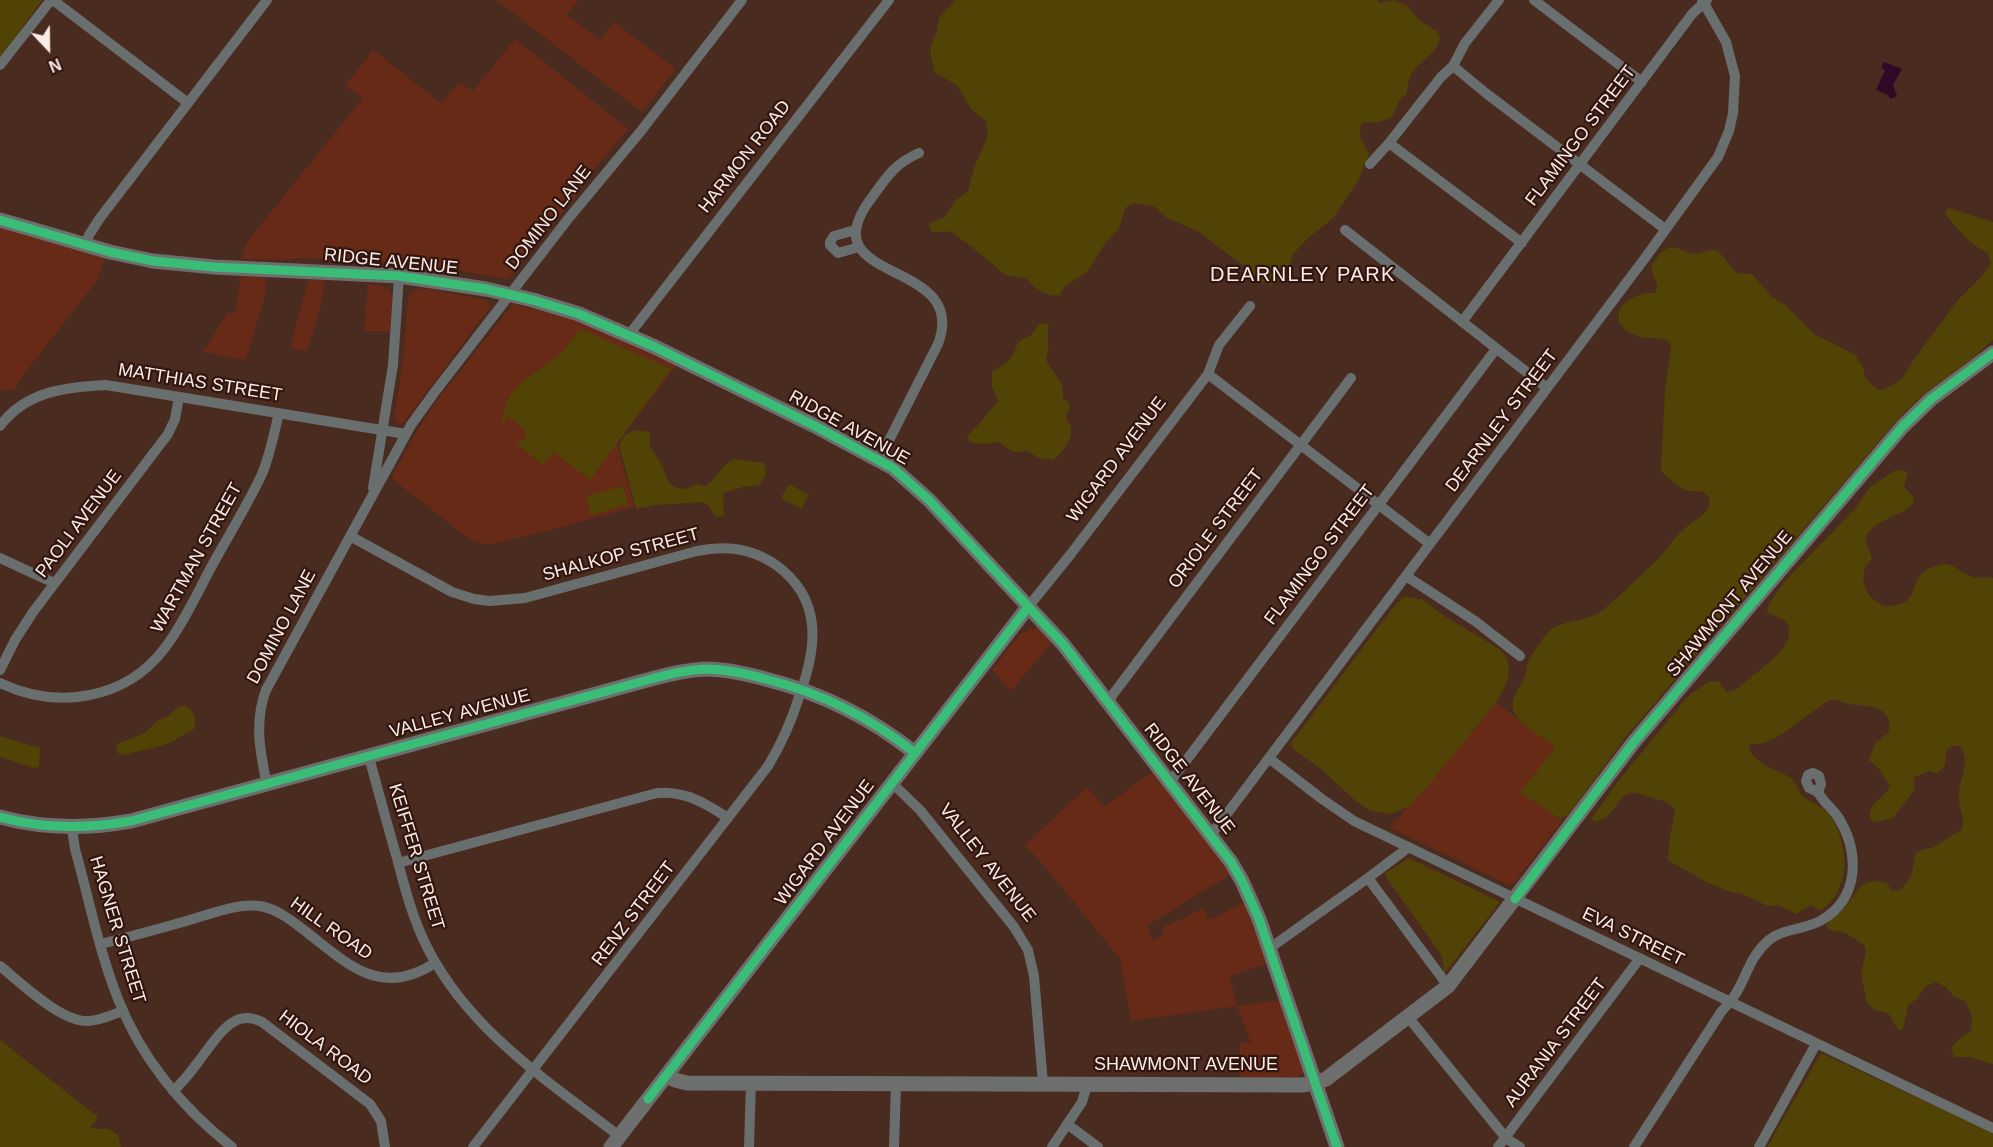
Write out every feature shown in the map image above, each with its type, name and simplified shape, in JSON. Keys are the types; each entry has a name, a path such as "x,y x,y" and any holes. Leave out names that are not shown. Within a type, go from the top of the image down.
{"main road":[{"name":"RIDGE AVENUE","path":"0,220 129,256 182,264 399,276 510,294 566,309 753,395 899,472 923,494 1064,644 1211,835 1242,881 1270,948 1336,1147"},
{"name":"SHAWMONT AVENUE","path":"666,1076 687,1083 1302,1085 1316,1083 1335,1072 1448,986 1633,743 1903,426 1930,399 1993,353"},
{"name":"WIGARD AVENUE","path":"615,1142 1028,607"},
{"name":"VALLEY AVENUE","path":"0,817 35,825 72,828 137,820 651,679 704,669 735,672 802,689 851,710 884,730 915,753"}],"street":[{"path":"0,65 52,0 188,103"},
{"path":"85,245 100,218 267,0"},
{"name":"DOMINO LANE","path":"267,785 258,736 265,694 406,434 427,402 510,294 586,196 641,131 742,0"},
{"name":"HARMON ROAD","path":"628,336 889,0"},
{"path":"1370,164 1441,77 1453,66 1465,44 1499,0"},
{"path":"1534,0 1642,82"},
{"name":"FLAMINGO STREET","path":"1462,322 1704,1"},
{"name":"DEARNLEY STREET","path":"1211,835 1718,157 1729,131 1735,86 1731,57 1723,34 1704,1"},
{"path":"1453,66 1665,229"},
{"path":"1389,143 1522,243"},
{"path":"879,460 938,344 942,324 936,302 928,291 872,261 859,247 855,230 860,213 895,167 919,153"},
{"path":"855,230 834,236 830,245 838,253 859,247"},
{"path":"1345,230 1547,388"},
{"name":"DOMINO LANE","path":"373,494 393,365 399,276"},
{"name":"WIGARD AVENUE","path":"1028,607 1208,374 1219,345 1250,306"},
{"name":"FLAMINGO STREET","path":"1170,782 1496,349"},
{"path":"1208,374 1430,544"},
{"name":"ORIOLE STREET","path":"1108,701 1351,378"},
{"name":"MATTHIAS STREET","path":"0,426 14,411 32,399 65,389 118,386 406,434"},
{"name":"PAOLI AVENUE","path":"0,670 23,626 168,434 175,419 179,397"},
{"name":"WARTMAN STREET","path":"0,683 40,697 76,698 115,687 136,676 156,658 176,631 256,485 269,454 279,413"},
{"name":"SHALKOP STREET","path":"350,536 452,592 490,601 525,598 706,549 729,548 753,553 783,570 798,589 807,606 813,628 813,647 802,689"},
{"path":"0,558 54,583"},
{"path":"1406,576 1466,615 1520,656"},
{"name":"RENZ STREET","path":"473,1147 534,1071 773,758 789,727 802,689"},
{"name":"KEIFFER STREET","path":"369,757 417,925 435,963 458,997 507,1049 615,1142"},
{"name":"EVA STREET","path":"1270,759 1344,815 1993,1128"},
{"name":"VALLEY AVENUE","path":"892,783 920,810 1014,927 1028,950 1034,976 1042,1084"},
{"path":"1634,1147 1721,1012 1730,1003 1753,960 1771,939 1784,932 1819,922 1832,912 1849,890 1854,862 1848,840 1837,816 1818,792"},
{"path":"398,863 657,793 676,793 694,797 728,818"},
{"name":"HAGNER STREET","path":"72,828 74,846 101,945 123,1011 146,1054 173,1091 232,1147"},
{"path":"1270,948 1409,847"},
{"path":"1368,878 1448,986"},
{"name":"HILL ROAD","path":"101,945 229,909 252,906 268,908 283,914 352,967 368,975 385,979 403,978 435,963"},
{"name":"AURANIA STREET","path":"1498,1147 1640,958"},
{"path":"0,966 58,1012 72,1019 95,1021 123,1011"},
{"path":"1408,1017 1506,1137 1521,1147"},
{"name":"HIOLA ROAD","path":"173,1091 188,1077 229,1025 240,1019 257,1019 369,1104 381,1120 385,1147"},
{"path":"1759,1147 1816,1044"},
{"path":"749,1147 751,1083"},
{"path":"894,1147 896,1084"},
{"path":"1052,1147 1082,1102 1087,1085"},
{"path":"1067,1124 1098,1147"}],"shaded area":[{"path":"0,0 42,0 0,58"},
{"path":"496,0 579,0 567,15 600,40 614,22 676,69 642,112"},
{"path":"955,0 1378,0 1379,3 1394,0 1409,7 1418,19 1436,31 1440,37 1433,52 1416,67 1408,82 1407,93 1399,101 1392,117 1380,122 1362,123 1359,136 1369,154 1359,179 1333,218 1308,238 1293,254 1283,276 1271,285 1257,281 1243,265 1198,231 1167,218 1153,206 1134,203 1125,208 1119,229 1106,242 1087,272 1065,286 1060,295 1055,296 1042,292 1027,279 1005,275 954,234 949,231 932,232 929,226 930,223 945,217 954,202 968,191 974,168 988,135 986,121 971,109 957,85 935,73 930,52 931,45 939,18"},
{"path":"515,39 628,129 584,181 576,196 508,279 421,264 302,258 242,259 247,242 363,98 345,86 373,50 441,103 461,83 473,91"},
{"path":"1884,62 1902,69 1893,85 1897,96 1890,99 1888,95 1876,90 1885,70 1881,68"},
{"path":"1949,208 1993,222 1993,340 1922,396 1899,418 1625,738 1569,814 1560,819 1520,792 1556,747 1521,721 1513,708 1514,699 1525,676 1527,665 1538,645 1553,628 1592,616 1604,609 1708,508 1709,499 1705,493 1683,489 1672,482 1661,470 1665,390 1671,348 1669,341 1636,336 1623,327 1619,320 1622,306 1628,300 1645,293 1655,293 1657,286 1652,271 1656,259 1671,247 1696,254 1710,250 1718,252 1737,273 1752,274 1772,297 1787,306 1814,334 1854,354 1862,365 1866,379 1878,390 1885,389 1902,379 1958,300 1982,276 1991,263 1988,253 1969,241 1944,213"},
{"path":"0,227 105,258 96,282 14,390 3,391 0,389"},
{"path":"241,275 267,276 264,299 246,360 203,352 227,313 235,314"},
{"path":"309,278 325,279 321,306 307,351 290,347"},
{"path":"368,284 383,286 390,291 392,299 390,332 364,331"},
{"path":"422,288 487,300 491,306 404,422 398,424 394,419 403,359 408,300 412,291"},
{"path":"513,304 567,317 676,365 617,444 634,507 488,545 469,539 391,478 435,403"},
{"path":"1039,324 1049,325 1047,362 1062,385 1063,398 1069,403 1069,410 1065,416 1071,434 1065,447 1053,460 1038,458 1028,451 1013,452 999,442 984,444 970,442 967,436 998,401 992,387 992,372 1011,358 1018,342 1031,335"},
{"path":"580,329 671,369 590,480 554,452 543,465 517,444 518,441 525,440 525,430 508,416 504,422 502,421 506,406 517,387 562,352"},
{"path":"634,430 650,432 651,448 668,481 675,487 688,489 696,484 706,486 735,459 764,463 766,475 759,485 723,493 724,515 717,517 708,505 701,502 656,505 636,509 619,445 624,436"},
{"path":"1896,470 1908,472 1904,487 1913,496 1914,502 1902,512 1879,523 1868,533 1866,543 1872,559 1864,572 1864,582 1871,597 1883,606 1903,603 1909,598 1923,573 1943,564 1953,566 1973,577 1993,578 1993,1064 1969,1057 1954,1057 1951,1048 1971,1031 1972,1015 1965,1001 1954,997 1947,988 1936,982 1925,987 1918,998 1908,1005 1901,1031 1889,1014 1873,1009 1867,1002 1861,974 1866,951 1864,945 1846,933 1829,930 1826,925 1863,885 1869,882 1886,882 1892,891 1901,890 1911,876 1916,852 1934,847 1962,829 1963,818 1959,794 1965,760 1960,746 1947,749 1945,763 1940,771 1936,773 1930,771 1914,777 1915,789 1893,818 1875,822 1870,819 1871,809 1890,786 1879,769 1870,761 1869,763 1875,744 1889,732 1888,718 1877,708 1829,700 1779,736 1764,743 1749,746 1754,757 1791,778 1802,795 1827,812 1836,825 1842,843 1843,877 1835,896 1821,910 1811,905 1796,914 1779,905 1768,906 1740,893 1731,892 1706,882 1668,860 1675,812 1671,805 1664,801 1630,793 1621,799 1606,817 1593,821 1592,818 1616,784 1688,696 1710,681 1719,682 1727,692 1735,690 1779,653 1785,645 1789,629 1786,621 1768,613 1769,604 1786,580 1854,510 1871,486"},
{"path":"789,484 809,495 801,509 781,498"},
{"path":"623,486 628,505 591,515 586,496"},
{"path":"1402,598 1421,599 1499,649 1508,662 1509,669 1506,683 1495,704 1409,806 1391,814 1371,811 1356,801 1321,769 1293,749 1291,743 1386,617"},
{"path":"1037,626 1052,642 1011,691 992,670 1020,634"},
{"path":"1496,703 1556,747 1521,792 1562,821 1514,883 1509,885 1390,828"},
{"path":"185,705 194,716 196,722 194,729 163,745 119,754 117,744 145,733 157,721"},
{"path":"0,736 40,748 39,766 34,768 0,757"},
{"path":"1153,771 1231,874 1148,925 1152,940 1164,935 1162,928 1204,908 1208,918 1211,919 1244,902 1267,964 1230,976 1237,1006 1131,1021 1120,959 1025,845 1087,787 1104,807"},
{"path":"1409,858 1500,902 1444,974 1442,956 1384,874"},
{"path":"1280,1000 1304,1071 1298,1077 1240,1078 1240,1043 1251,1043 1237,1006"},
{"path":"0,1040 98,1117 90,1128 108,1129 118,1135 121,1147 0,1147"},
{"path":"1821,1053 1993,1133 1993,1147 1767,1147"}],"cycle path":[{"path":"0,220 110,252 153,261 214,267 399,276 486,289 533,300 579,314 655,347 813,425 893,468 929,500 1063,644 1231,862 1259,919 1337,1147"},
{"path":"1515,899 1633,743 1903,426 1931,399 1993,353"},
{"path":"648,1099 1028,607"},
{"path":"0,817 49,826 98,825 131,821 658,677 705,669 745,674 809,692 864,718 915,753"}],"district":[{"name":"DEARNLEY PARK","path":"1303,275"}]}
